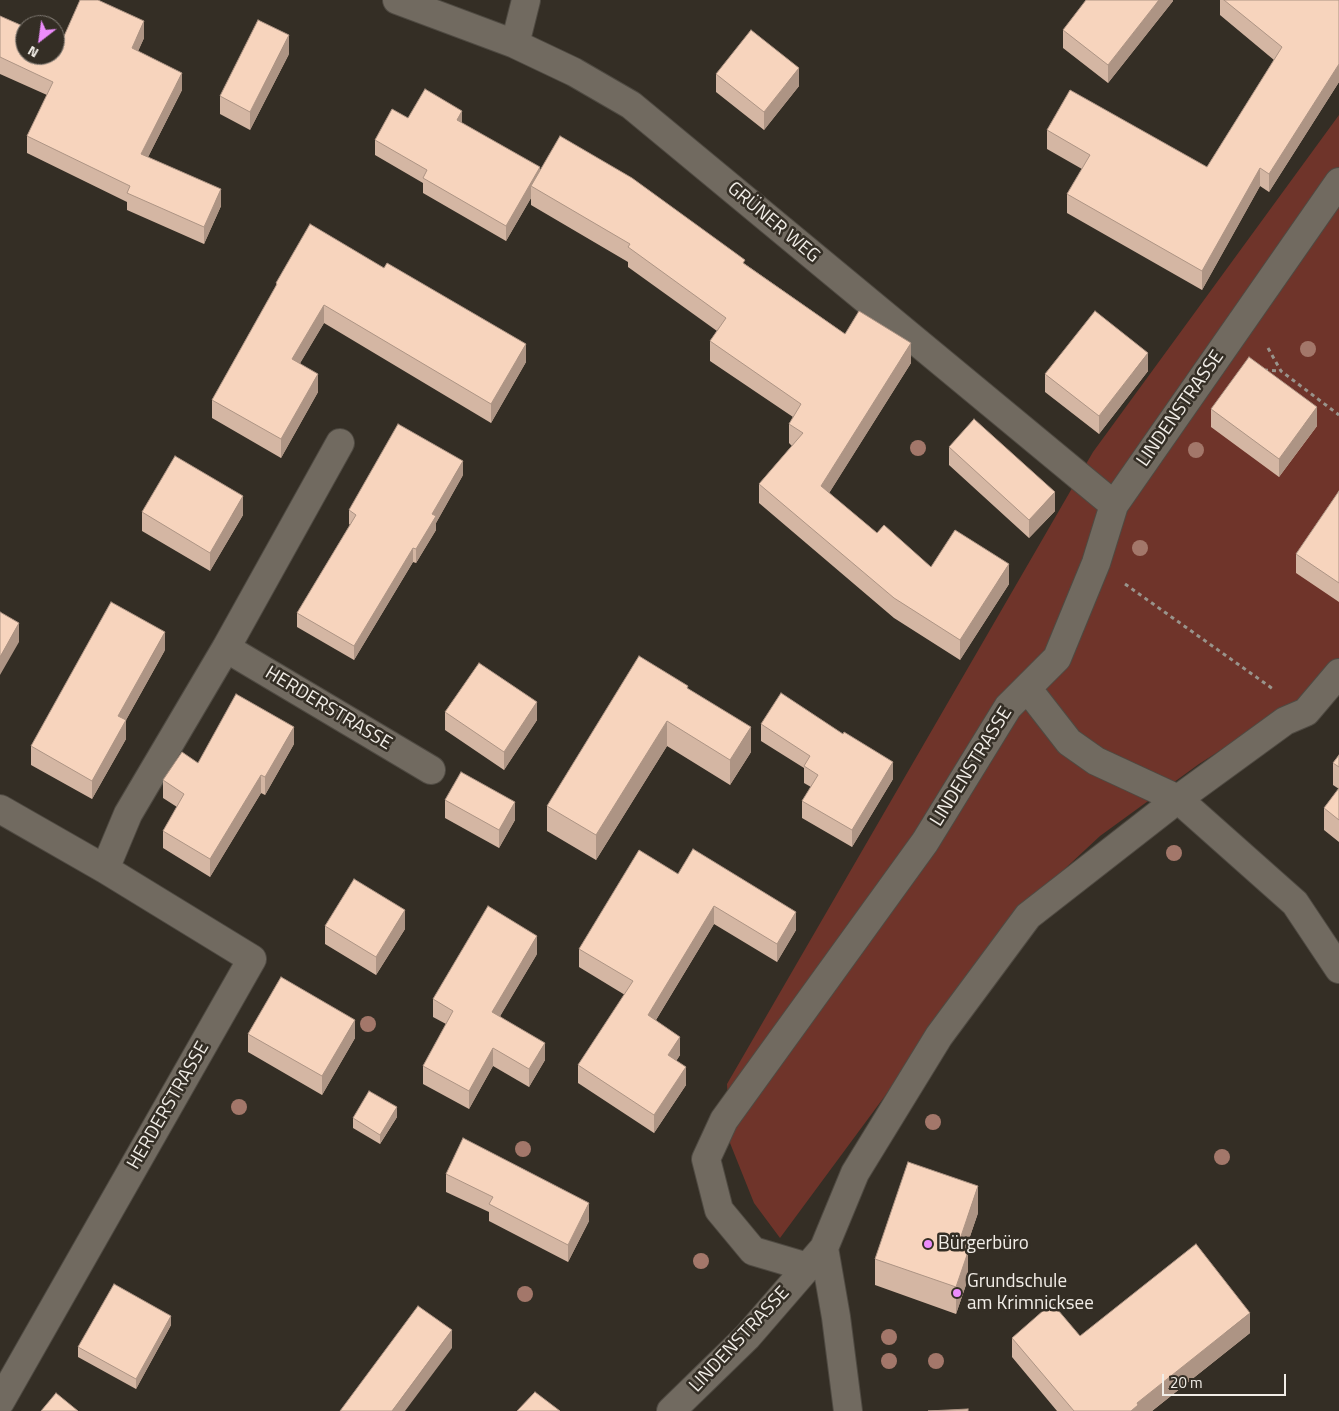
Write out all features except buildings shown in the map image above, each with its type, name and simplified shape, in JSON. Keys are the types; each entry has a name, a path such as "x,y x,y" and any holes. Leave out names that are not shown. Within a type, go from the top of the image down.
{"street":[{"name":"GRÜNER WEG","path":"397,0 515,44 574,72 631,105 1114,505"},
{"path":"515,44 526,0"},
{"name":"LINDENSTRASSE","path":"815,1257 753,1251 718,1210 706,1159 724,1120 925,842 1008,707 1057,658 1096,564 1114,505 1339,182"},
{"path":"105,869 128,814 226,648 340,443"},
{"name":"HERDERSTRASSE","path":"226,648 430,770"},
{"name":"LINDENSTRASSE","path":"671,1411 747,1337 815,1257 854,1173 939,1036 1028,916 1178,799 1284,721 1306,712 1339,673"},
{"path":"1027,688 1069,742 1096,761 1178,799 1295,903 1339,969"},
{"name":"HERDERSTRASSE","path":"0,809 105,869 252,959 0,1402"},
{"path":"815,1257 836,1317 848,1411"}],"path":[{"path":"1248,313 1281,371 1339,415"},
{"path":"1096,564 1306,712"}],"shaded area":[{"path":"1339,115 1339,658 1318,688 1199,764 1100,836 1026,905 780,1238 754,1203 730,1143 727,1084 1093,452"}],"place":[{"name":"Bürgerbüro","path":"928,1244"},
{"name":"Grundschule am Krimnicksee","path":"957,1293"}]}
